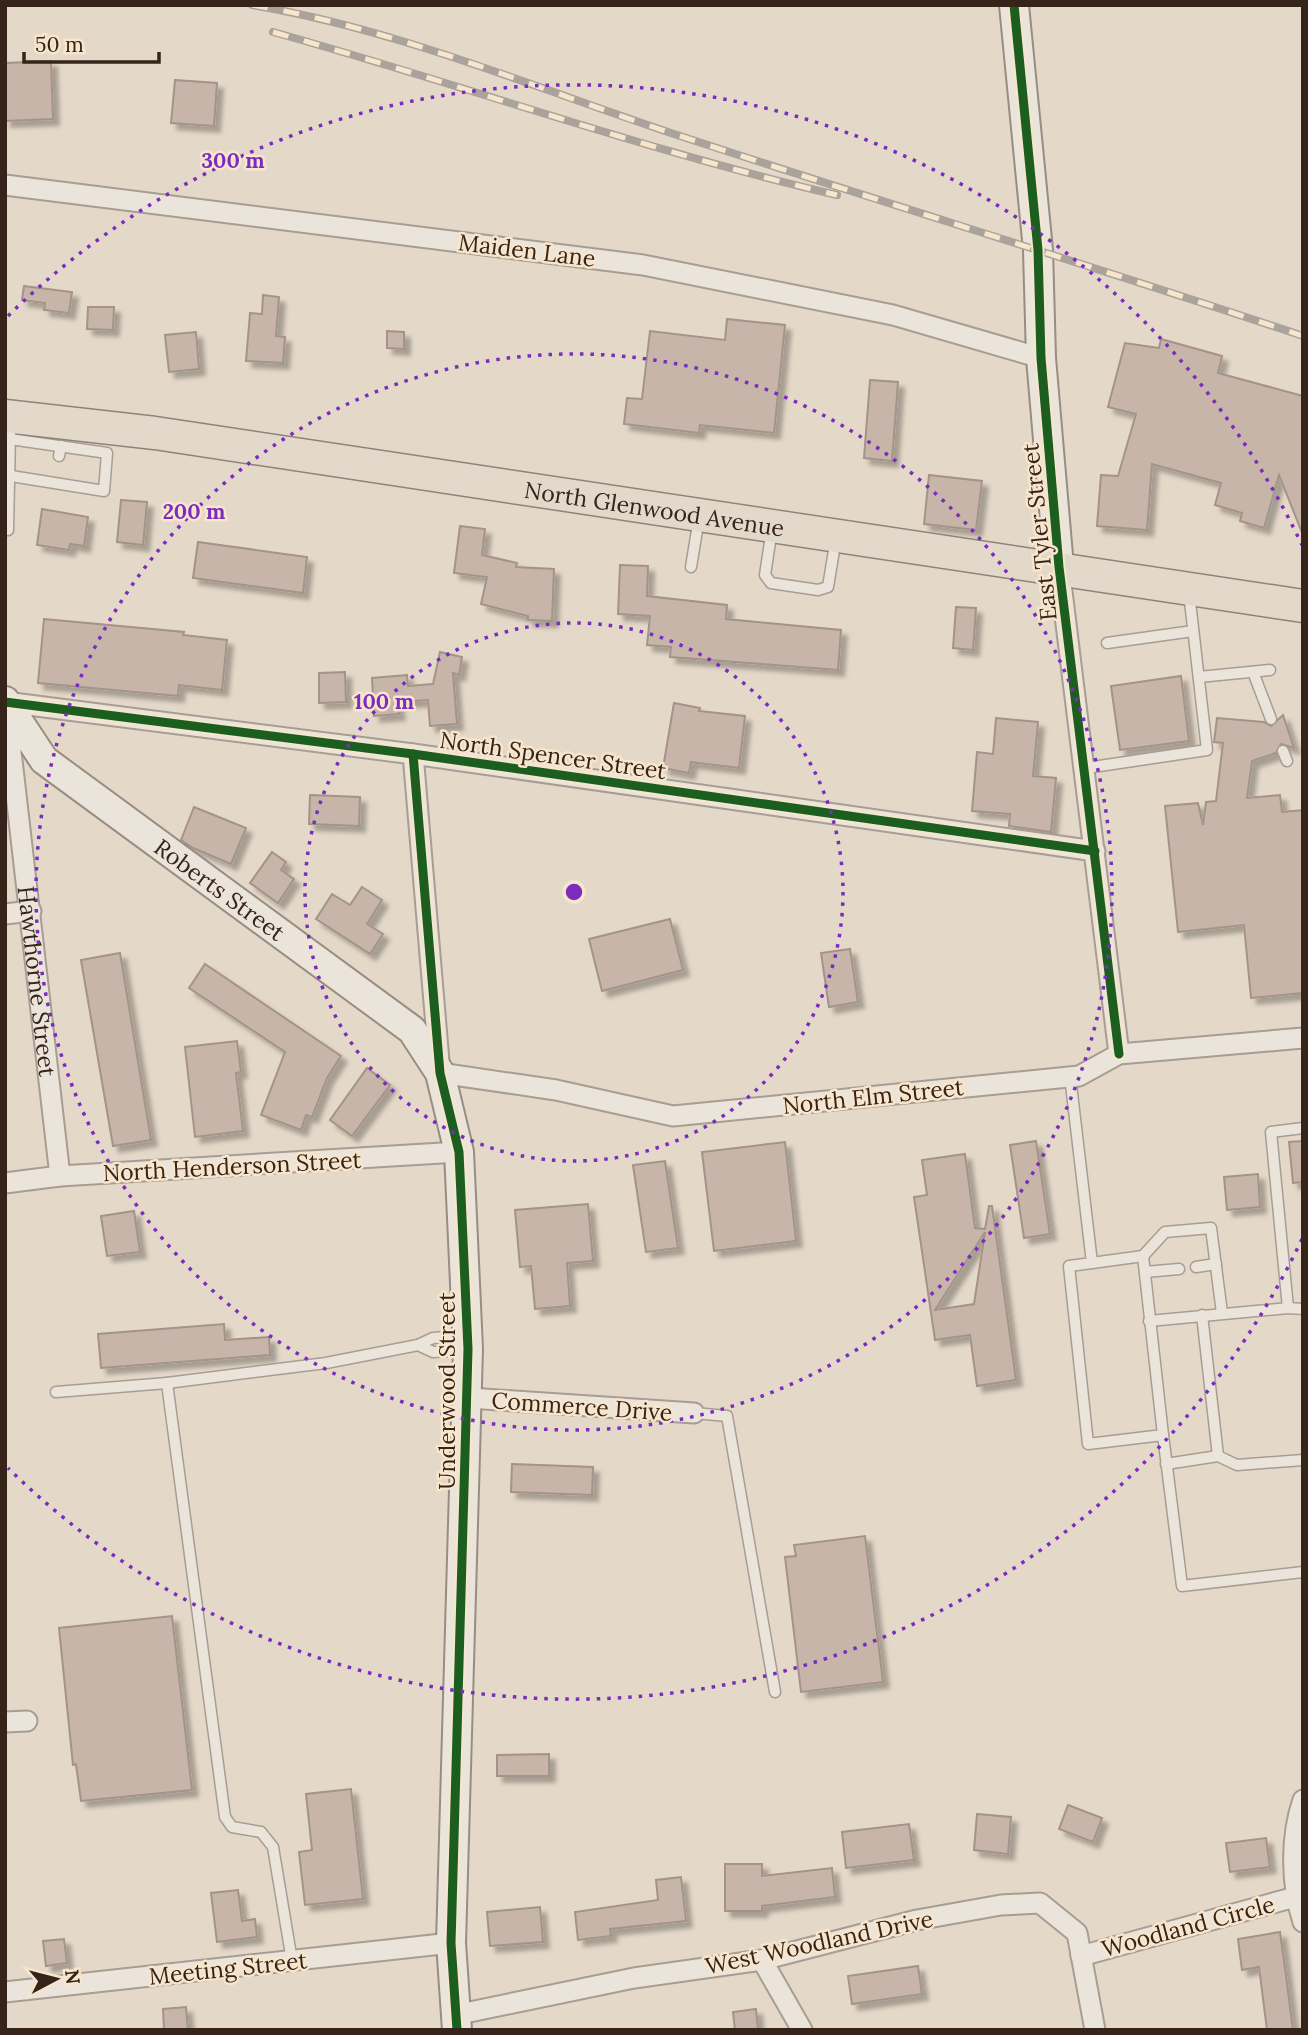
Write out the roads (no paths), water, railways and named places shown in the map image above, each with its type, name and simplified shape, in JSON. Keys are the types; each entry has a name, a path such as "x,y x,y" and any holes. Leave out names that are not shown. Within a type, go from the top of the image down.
{"main road":[{"name":"North Glenwood Avenue","path":"8,424 91,447 699,514 1303,606"}],"street":[{"name":"East Tyler Street","path":"1014,5 1038,250 1041,358 1059,567 1086,768 1119,1054"},
{"name":"Maiden Lane","path":"5,185 643,265 893,315 1041,358"},
{"name":"North Spencer Street","path":"5,701 413,754 1095,851"},
{"name":"Hawthorne Street","path":"5,701 60,1176"},
{"name":"Roberts Street","path":"5,701 44,760 412,1030 440,1073"},
{"name":"Underwood Street","path":"413,754 440,1073 458,1152 468,1342 469,1398 452,1943 456,2022"},
{"path":"5,914 31,911"},
{"name":"North Elm Street","path":"440,1073 556,1090 673,1115 1079,1076 1119,1054 1303,1038"},
{"name":"North Henderson Street","path":"5,1182 60,1176 458,1152"},
{"name":"Commerce Drive","path":"469,1398 694,1413"},
{"path":"5,1722 26,1721"},
{"name":"Woodland Circle","path":"1303,1800 1296,1820 1295,1897 1303,1922"},
{"name":"Woodland Circle","path":"1081,1956 1295,1897"},
{"name":"West Woodland Drive","path":"456,2022 634,1978 762,1960 917,1920 1001,1905 1040,1903 1077,1933 1096,2030"},
{"name":"Meeting Street","path":"5,1992 452,1943"},
{"path":"762,1960 802,2030"}],"lane":[{"path":"7,476 82,485 104,491 107,453 91,447 60,451 34,447 8,424"},
{"path":"5,530 8,530 8,424"},
{"path":"691,566 699,514"},
{"path":"772,525 765,575 771,583 818,590 828,587 836,534"},
{"path":"1086,768 1208,750 1188,589"},
{"path":"1107,643 1193,631"},
{"path":"1199,677 1270,670"},
{"path":"1253,672 1271,719"},
{"path":"1070,1076 1093,1263"},
{"path":"1288,1308 1271,1132 1303,1128"},
{"path":"1163,1434 1088,1444 1069,1266 1143,1256 1165,1232 1211,1228 1222,1313"},
{"path":"1143,1256 1182,1586 1303,1572"},
{"path":"1196,1266 1216,1264"},
{"path":"1145,1272 1179,1269"},
{"path":"1149,1321 1288,1308 1303,1310"},
{"path":"1202,1315 1218,1456"},
{"path":"56,1392 167,1383 326,1363 418,1345 433,1352 468,1342"},
{"path":"167,1383 225,1817 232,1827 261,1832 273,1847 292,1961"},
{"path":"694,1413 727,1416 775,1692"},
{"path":"1166,1464 1218,1456 1237,1465 1303,1460"}],"railway":[{"path":"252,5 306,16 411,44 671,133 1303,336"},
{"path":"273,32 624,138 837,195"}]}
